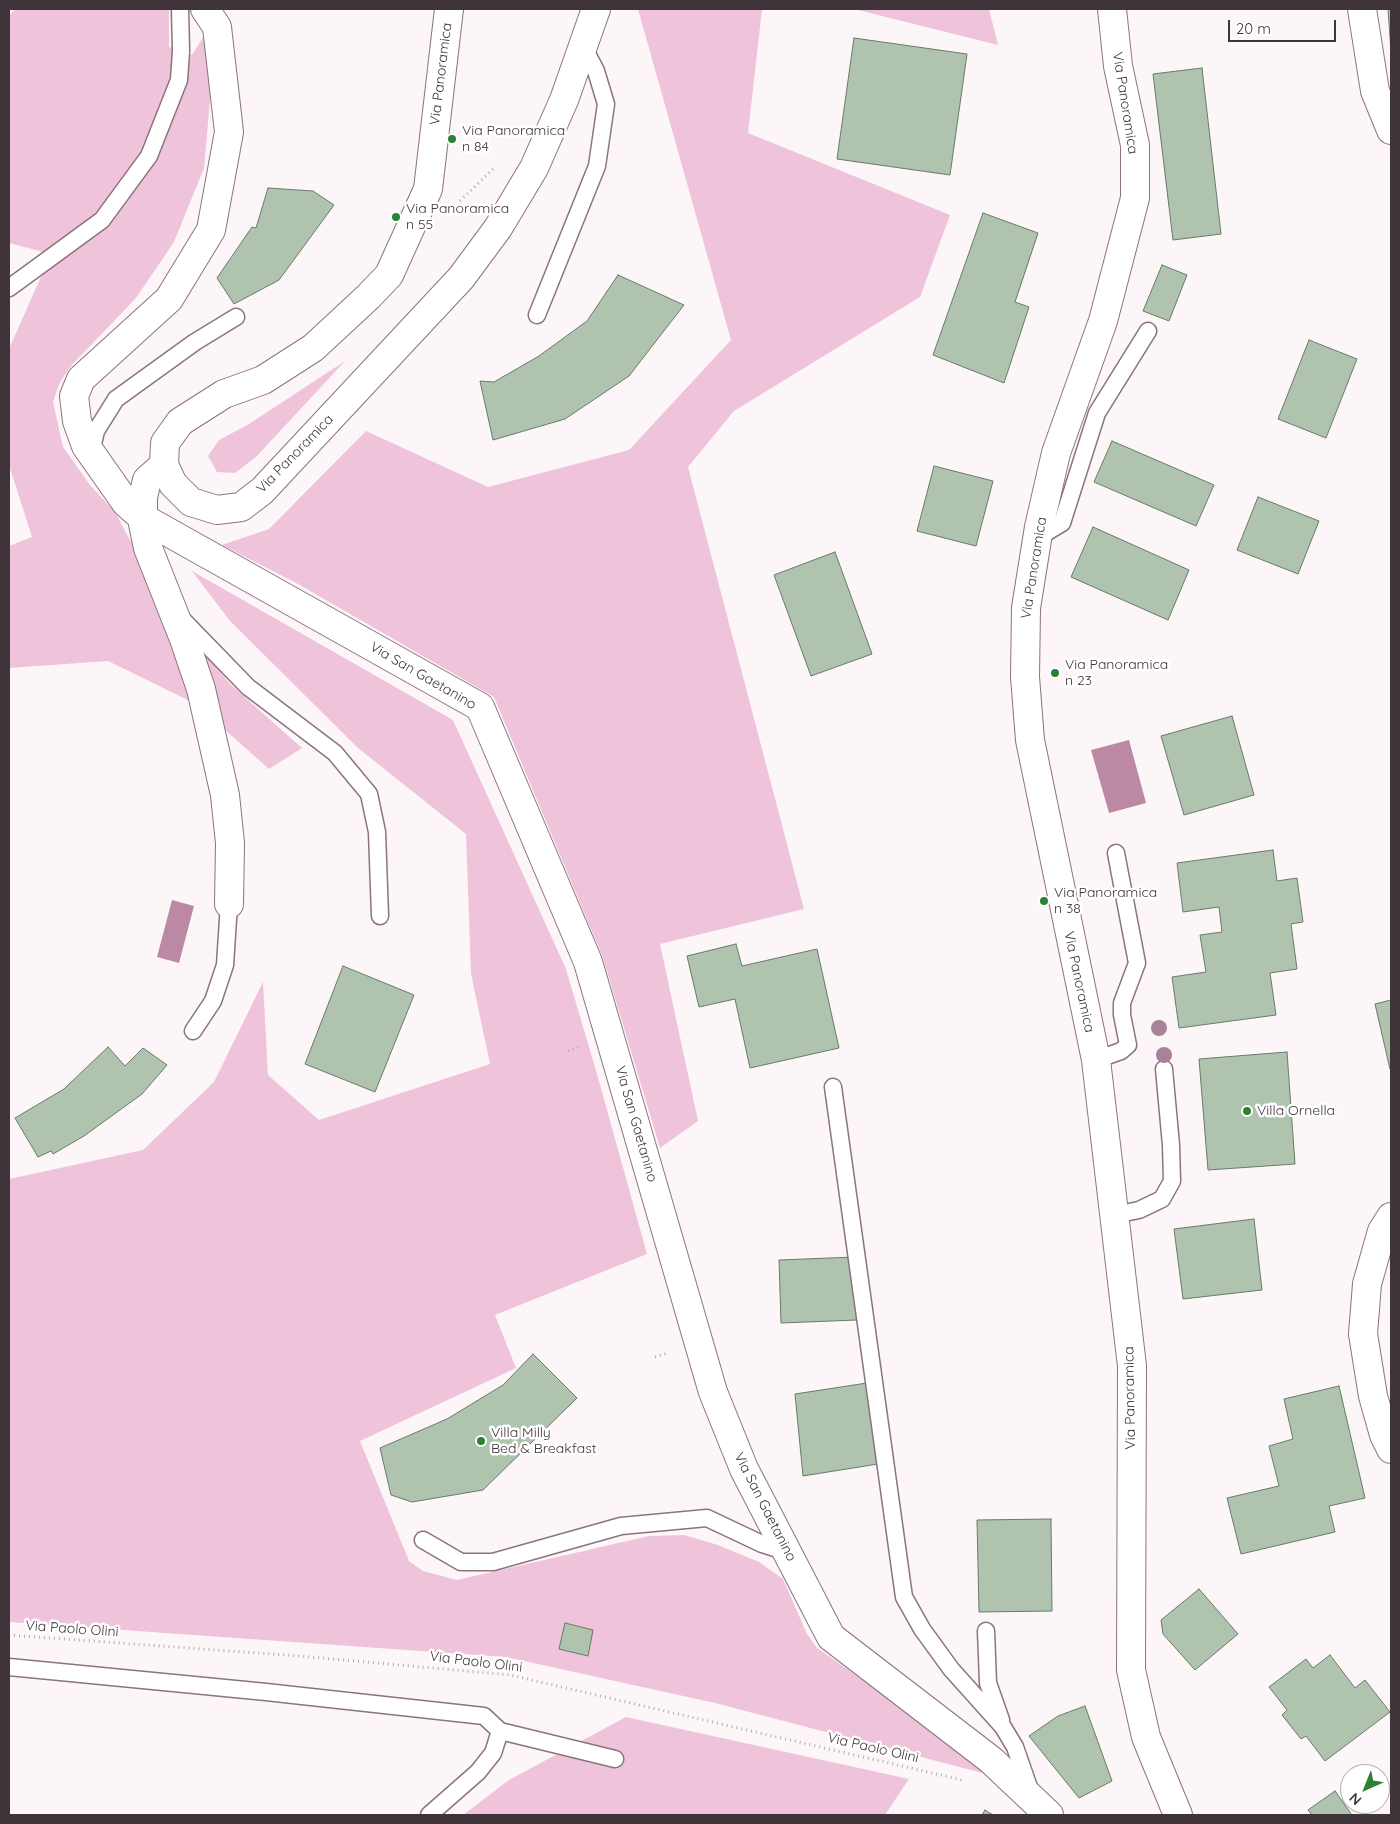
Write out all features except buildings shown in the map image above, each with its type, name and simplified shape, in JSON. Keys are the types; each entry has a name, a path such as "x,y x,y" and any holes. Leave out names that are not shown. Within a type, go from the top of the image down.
{"street":[{"name":"Via San Gaetanino","path":"205,9 217,27 229,132 211,230 169,299 81,379 74,396 77,421 86,446 126,503 143,518 480,707 588,962 713,1392 744,1470 831,1637 991,1760 1042,1809"},
{"name":"Via Panoramica","path":"449,9 428,189 389,275 314,348 263,380 224,394 180,422 166,443 164,465 173,484 192,502 217,510 241,507 262,490 460,278 498,228 534,168 564,100 596,9"},
{"name":"Via Panoramica","path":"1112,9 1118,66 1135,145 1135,198 1104,321 1056,453 1037,538 1026,608 1025,677 1030,740 1096,1060 1132,1366 1131,1670 1146,1737 1178,1815"},
{"path":"1362,9 1375,91 1391,130"},
{"path":"164,465 148,480 143,497 143,518 148,548 201,689 225,795 230,843 229,904"},
{"path":"1391,1217 1382,1231 1367,1284 1363,1334 1373,1396 1384,1435 1391,1449"}],"lane":[{"path":"9,288 102,220 149,156 179,80 181,51 180,9"},
{"path":"537,315 597,166 606,104 596,71 583,46"},
{"path":"90,453 96,432 116,399 195,342 236,317"},
{"path":"1037,538 1062,523 1097,413 1148,331"},
{"path":"173,611 248,687 336,753 369,794 377,832 380,916"},
{"path":"1096,1060 1121,1051 1128,1045 1122,1015 1122,1003 1137,963 1116,853"},
{"path":"193,1031 213,1001 225,966 229,904"},
{"path":"1114,1215 1139,1210 1162,1199 1172,1181 1171,1145 1164,1068"},
{"path":"833,1087 904,1597 922,1629 951,1670 1003,1727 1015,1747 1042,1809"},
{"path":"423,1540 462,1562 492,1562 621,1526 707,1518 762,1544 788,1552"},
{"path":"986,1631 988,1683 1003,1727"},
{"path":"9,1667 266,1692 484,1716 500,1731 615,1759"},
{"path":"429,1815 478,1772 493,1753 500,1731"},
{"path":"961,1755 990,1772 1012,1781"}],"path":[{"name":"Via Paolo Olini","path":"9,1635 299,1656 510,1675 970,1782"}],"shaded area":[{"path":"15,9 169,9 169,47 192,55 204,36 211,89 204,168 174,242 136,298 70,367 59,384 53,402 63,447 90,485 115,512 165,605 230,684 302,748 269,769 196,704 108,661 9,668 9,546 32,537 9,465 9,349 51,254 9,243 9,16"},
{"path":"638,9 762,9 748,133 950,215 920,297 734,411 688,467 804,909 660,944 698,1121 660,1148 603,958 494,697 298,584 222,545 269,529 366,431 488,487 629,450 731,340"},
{"path":"854,9 989,9 998,45"},
{"path":"345,361 257,456 235,473 217,472 208,456 219,440 249,424"},
{"path":"192,571 453,720 566,969 647,1254 495,1315 516,1368 360,1441 409,1561 423,1571 457,1580 649,1536 684,1535 718,1545 759,1562 783,1579 807,1634 817,1648 990,1769 990,1775 715,1703 506,1657 9,1622 9,1179 143,1150 214,1082 263,982 268,1075 319,1120 490,1064 471,974 466,834 358,748 230,621"},
{"path":"1129,740 1146,803 1109,813 1091,750"},
{"path":"172,900 194,906 179,963 157,957"},
{"path":"626,1717 909,1779 885,1815 463,1815 509,1780"}],"place":[{"name":"Via Panoramica n 84","path":"452,139"},
{"name":"Via Panoramica n 55","path":"396,217"},
{"name":"Via Panoramica n 23","path":"1055,673"},
{"name":"Via Panoramica n 38","path":"1044,901"},
{"name":"Villa Ornella","path":"1247,1111"},
{"name":"Villa Milly Bed & Breakfast","path":"481,1441"}]}
